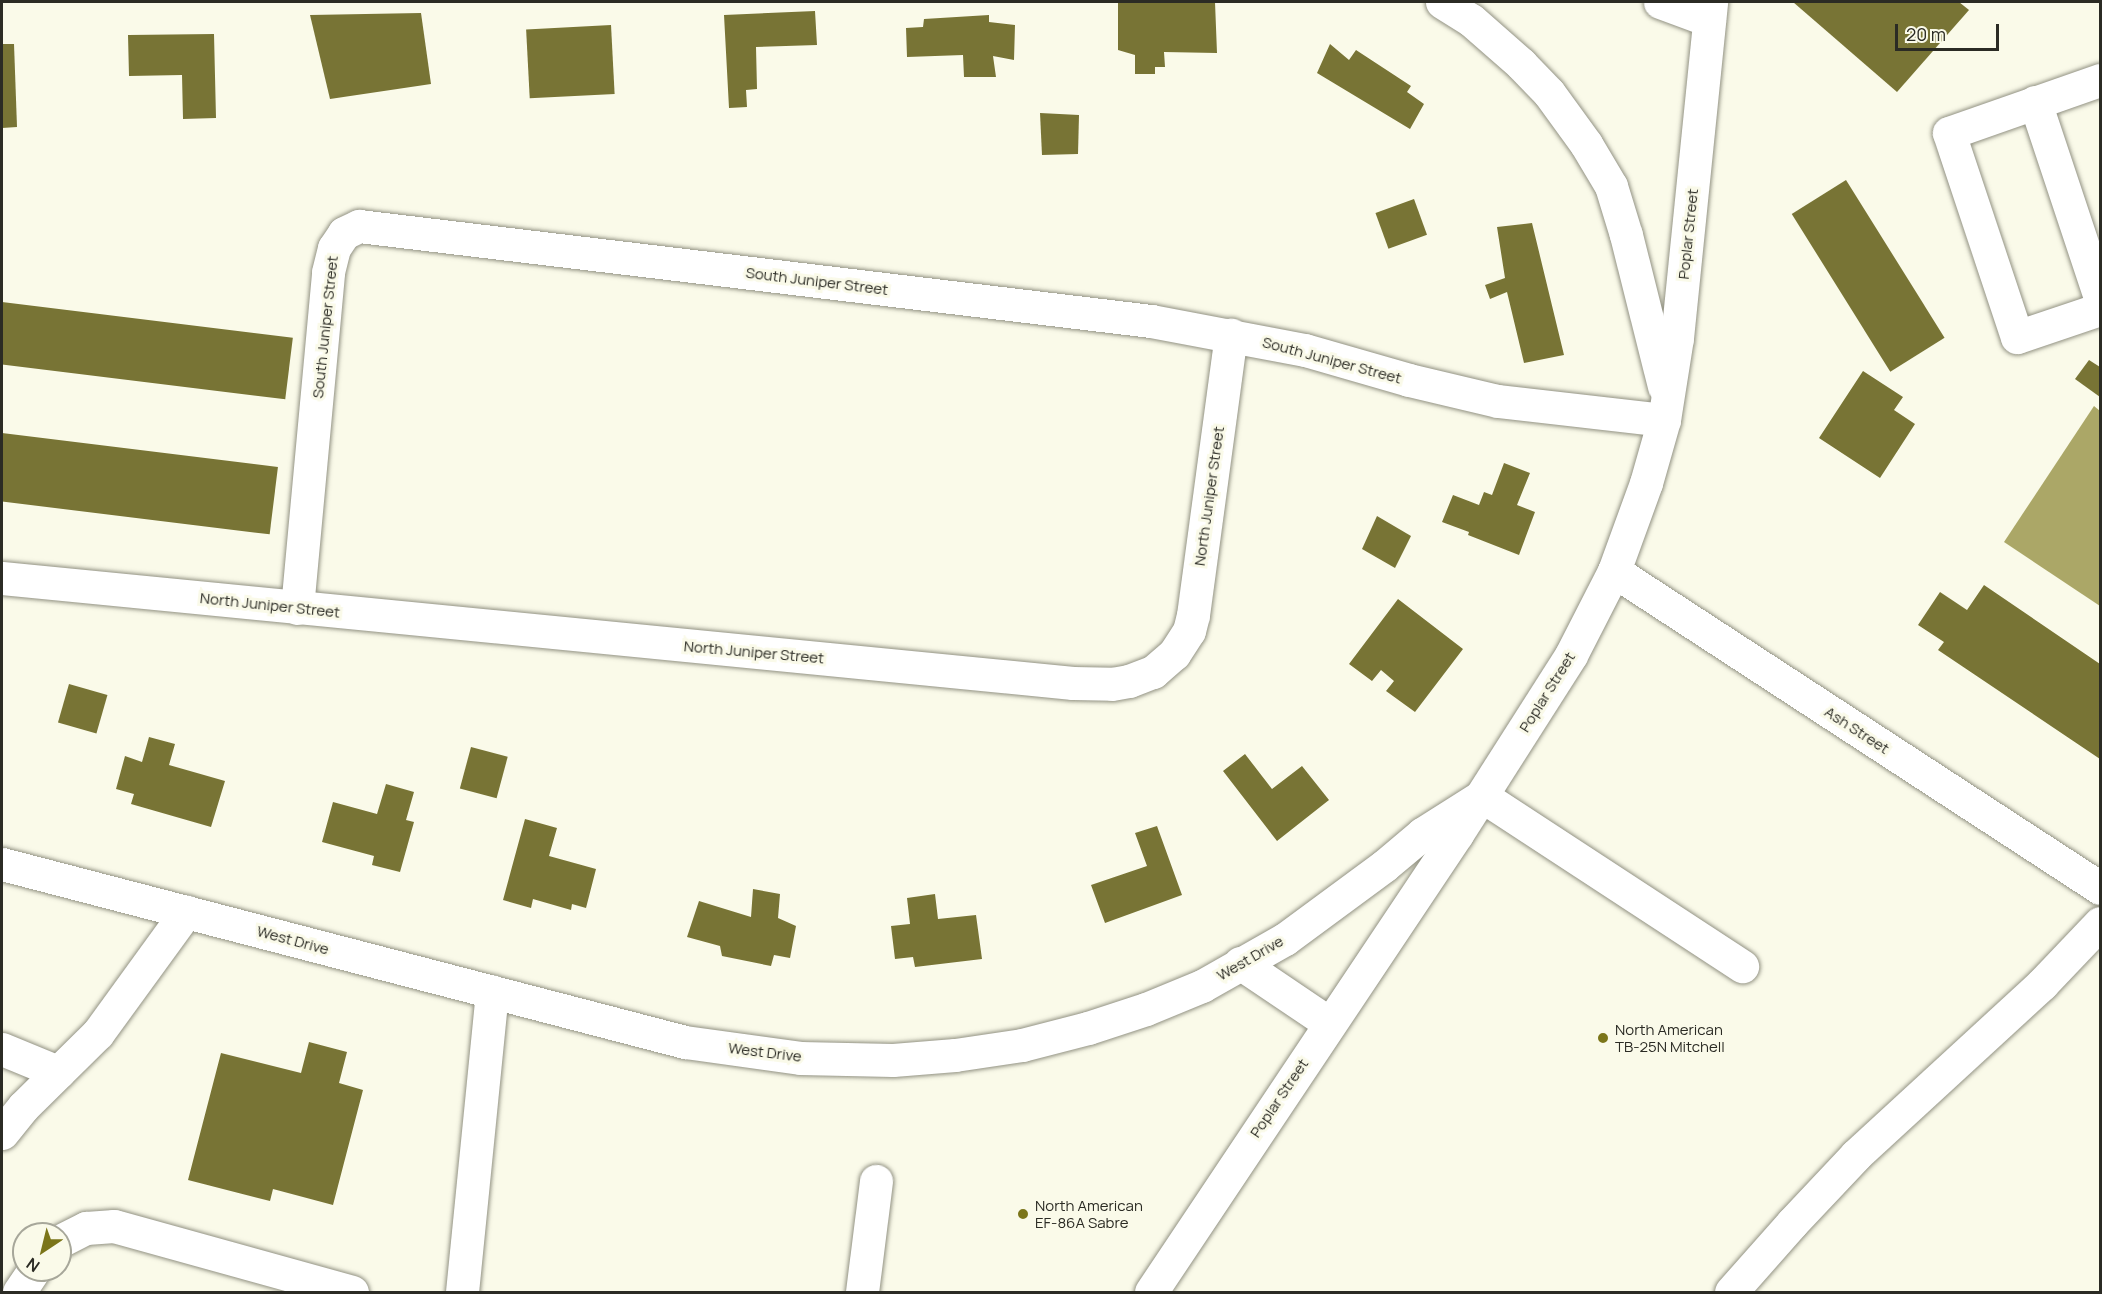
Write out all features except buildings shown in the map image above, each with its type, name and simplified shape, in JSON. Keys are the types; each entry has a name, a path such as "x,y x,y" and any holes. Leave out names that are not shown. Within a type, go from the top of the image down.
{"street":[{"path":"1442,2 1471,20 1521,64 1549,93 1586,144 1611,186 1626,235 1665,409"},
{"path":"1660,2 1710,11"},
{"name":"Poplar Street","path":"1151,1293 1482,796 1571,655 1614,571 1643,494 1665,409 1679,316 1710,11"},
{"path":"2100,80 1948,133 2017,337 2100,309"},
{"path":"2035,102 2100,297"},
{"name":"South Juniper Street","path":"297,609 328,272 334,248 344,233 359,226 1151,321 1305,350 1409,381 1498,401 1665,409"},
{"name":"North Juniper Street","path":"2,578 297,609 1073,683 1112,684 1129,681 1153,672 1174,654 1189,631 1231,335"},
{"name":"Ash Street","path":"1614,571 2100,888"},
{"path":"1482,796 1742,966"},
{"name":"West Drive","path":"2,864 685,1042 800,1058 893,1060 955,1055 1022,1045 1088,1028 1146,1009 1193,990 1285,939 1358,886 1422,834 1482,796"},
{"path":"2,1134 22,1107 98,1033 186,912"},
{"path":"1731,1293 1856,1155 2042,984 2100,923"},
{"path":"1240,963 1329,1023"},
{"path":"462,1293 492,991"},
{"path":"2,1050 58,1072"},
{"path":"862,1293 876,1181"},
{"path":"72,1235 86,1228 114,1226 352,1293"}],"shaded area":[{"path":"2094,406 2100,411 2100,606 2004,542"}],"place":[{"name":"North American TB-25N Mitchell","path":"1603,1038"},
{"name":"North American EF-86A Sabre","path":"1023,1214"}]}
